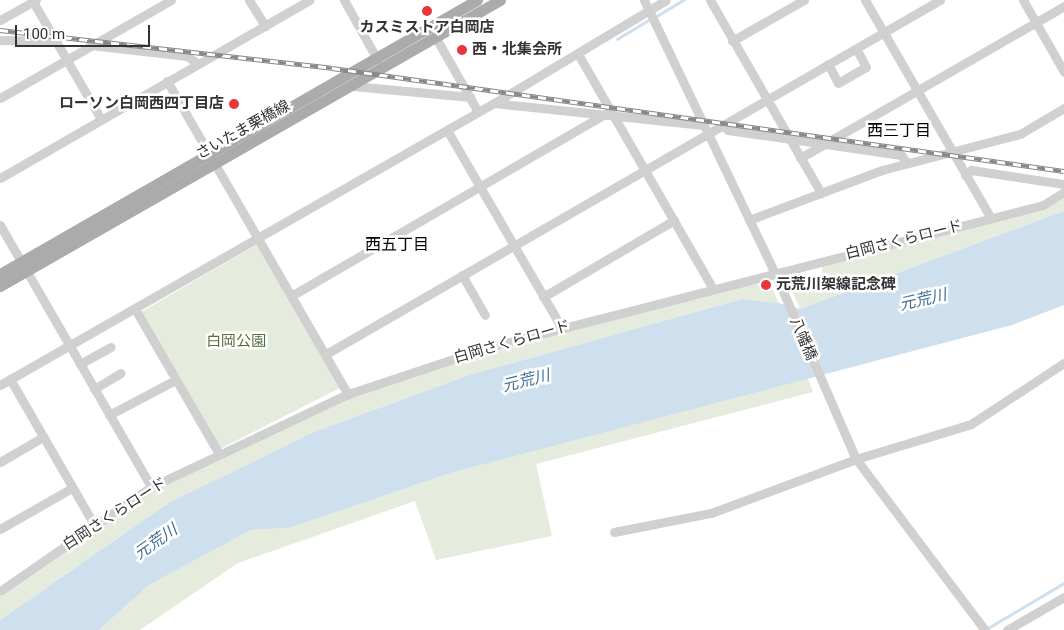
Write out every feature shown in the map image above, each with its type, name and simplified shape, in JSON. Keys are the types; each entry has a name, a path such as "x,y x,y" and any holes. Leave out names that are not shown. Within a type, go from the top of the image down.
{"main road":[{"name":"さいたま栗橋線","path":"0,286 24,267 211,159 477,0"},
{"name":"さいたま栗橋線","path":"211,159 353,86 500,0"},
{"name":"さいたま栗橋線","path":"0,274 24,267"}],"street":[{"path":"0,20 34,0 65,58 102,120"},
{"path":"0,98 65,58 171,0"},
{"path":"249,0 265,26"},
{"path":"0,178 309,0"},
{"path":"344,0 377,59"},
{"name":"八幡橋","path":"644,0 775,274 856,459 986,630"},
{"path":"0,385 494,103 666,0"},
{"path":"710,0 821,193"},
{"path":"732,41 804,0"},
{"path":"865,0 990,218"},
{"path":"494,103 605,114 705,129 723,125 940,0"},
{"path":"1023,0 1064,72"},
{"path":"800,158 1064,6"},
{"path":"436,38 478,112"},
{"path":"0,40 57,42"},
{"path":"90,45 187,56 197,63"},
{"path":"828,64 838,83 866,68 856,48"},
{"path":"578,54 713,289"},
{"path":"167,81 348,394"},
{"path":"353,86 470,98"},
{"path":"749,220 907,163 1020,134 1064,108"},
{"path":"291,296 605,114"},
{"path":"723,125 728,130 901,155 907,163"},
{"path":"326,354 645,169 705,129"},
{"path":"447,130 562,328"},
{"path":"965,174 972,170 1064,184"},
{"name":"白岡さくらロード","path":"0,591 151,487 348,394 486,348 1044,205 1064,192"},
{"path":"543,296 674,220"},
{"path":"0,225 151,487"},
{"path":"462,275 485,315"},
{"path":"135,309 219,454"},
{"path":"80,364 111,347"},
{"path":"614,532 711,512 856,459 971,424 1064,363"},
{"path":"94,389 120,373"},
{"path":"10,379 94,526"},
{"path":"109,415 175,380"},
{"path":"0,462 43,437"},
{"path":"0,529 72,488"},
{"path":"1006,630 1064,597"}],"green space":[{"path":"1064,197 1064,211 800,309 790,286 822,274 822,265"},
{"name":"白岡公園","path":"258,244 340,388 222,448 217,446 141,312"},
{"path":"755,284 773,290 779,303 742,299 469,375 314,432 170,502 0,620 0,597 156,489 355,396 469,358"},
{"path":"807,376 813,392 536,464 552,536 436,560 415,501 238,563 140,630 99,630 149,585 251,530 289,528 454,472"}],"water":[{"name":"元荒川","path":"1064,211 1064,305 1012,325 454,472 289,528 251,530 149,585 99,630 0,630 0,620 170,502 314,432 469,375 742,299 779,303 800,309"}],"waterway":[{"path":"655,17 683,0"},
{"path":"617,39 650,19"},
{"path":"988,628 1064,583"}],"railway":[{"path":"0,30 332,68 1064,171"}],"place":[{"name":"カスミストア白岡店","path":"427,11"},
{"name":"西・北集会所","path":"462,50"},
{"name":"ローソン白岡西四丁目店","path":"234,104"},
{"name":"元荒川架線記念碑","path":"766,285"}],"district":[{"name":"西三丁目","path":"899,131"},
{"name":"西五丁目","path":"397,245"}]}
